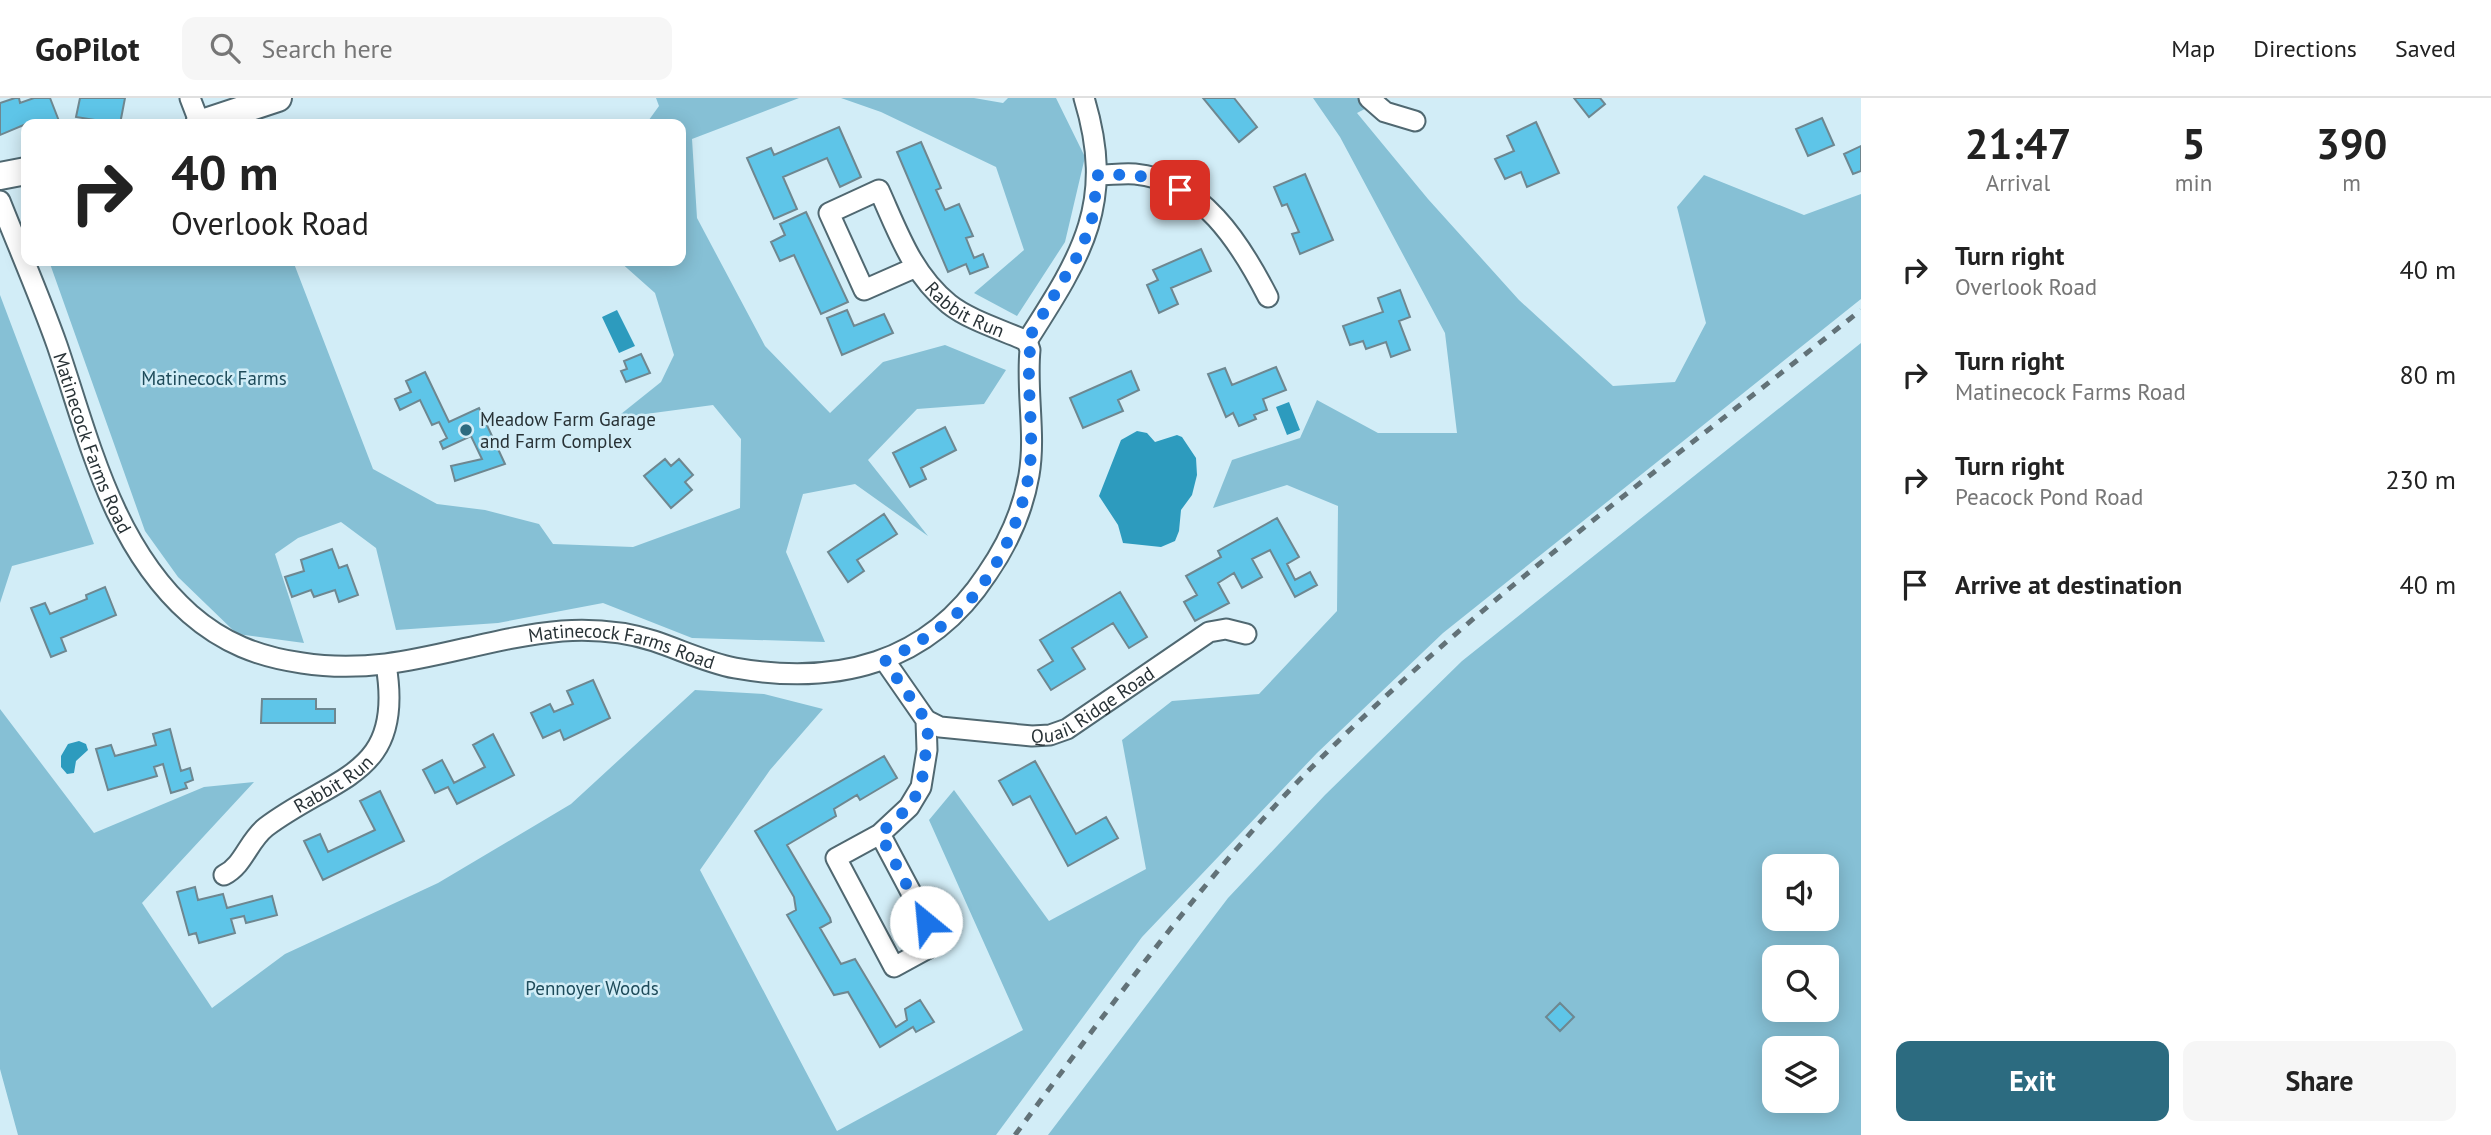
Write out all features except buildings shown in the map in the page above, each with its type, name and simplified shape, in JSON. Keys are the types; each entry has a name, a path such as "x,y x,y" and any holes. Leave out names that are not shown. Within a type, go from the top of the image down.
{"street":[{"path":"190,98 197,119"},
{"path":"214,119 278,98"},
{"path":"1027,341 1081,250 1092,219 1098,175 1093,130 1084,98"},
{"path":"1369,98 1385,112 1415,121"},
{"path":"0,176 21,171"},
{"path":"1098,175 1136,174 1165,181 1194,199 1223,224 1247,254 1268,296"},
{"name":"Rabbit Run","path":"914,268 864,290 829,213 879,190 914,268 951,305 1027,341"},
{"name":"Matinecock Farms Road","path":"0,201 21,254"},
{"name":"Matinecock Farms Road","path":"26,266 55,341 99,473 118,518 157,579 190,614 233,645 253,654 334,668 386,666 536,634 568,631 617,633 649,639 729,667 765,673 840,672 885,661 950,620 974,595 999,556 1016,519 1030,471 1030,350 1027,341"},
{"name":"Quail Ridge Road","path":"926,720 940,727 1050,735 1067,729 1209,632 1226,629 1246,634"},
{"path":"880,834 938,943 894,967 836,858 880,834 909,807 921,787 927,750 926,720 885,661"},
{"name":"Rabbit Run","path":"224,875 238,864 261,832 336,786 373,754 384,736 390,715 391,691 386,666"}],"green space":[{"name":"Matinecock Farms","path":"656,98 799,98 692,139 697,218 765,346 830,413 883,362 945,345 1006,370 984,404 917,409 868,460 928,536 855,484 803,494 786,552 825,642 692,638 603,603 498,623 396,630 376,548 341,522 298,538 275,554 304,643 237,634 178,577 145,531 51,266 295,266 373,469 437,504 485,510 539,524 553,544 633,547 740,508 741,439 713,405 616,418 661,382 674,355 655,293 625,266 686,266 686,119 650,119 659,106"},
{"path":"841,98 974,98 1003,103 1008,98 1056,98 1085,157 1065,242 1017,316 974,293 1024,250 996,167 881,112"},
{"name":"Pennoyer Woods","path":"1313,98 1386,98 1357,113 1428,199 1519,300 1613,386 1675,382 1706,323 1677,207 1704,175 1804,215 1861,194 1861,299 1443,633 1317,753 1142,937 996,1135 18,1135 0,1069 0,709 94,833 204,787 254,782 142,903 212,1008 285,954 438,883 571,804 695,690 764,694 823,709 770,770 700,870 837,1131 1023,1030 929,820 954,790 1049,921 1146,869 1122,740 1172,701 1259,694 1337,611 1338,506 1287,485 1213,508 1232,460 1300,438 1317,400 1378,433 1457,433 1445,333 1340,137"},
{"path":"0,295 94,544 12,566 0,603"},
{"path":"1861,343 1861,1135 1048,1135 1228,898 1325,795 1462,661"}],"shaded area":[{"path":"617,310 635,346 619,353 602,317"},
{"path":"1289,402 1300,430 1287,435 1276,407"},
{"path":"1137,431 1147,433 1155,442 1177,435 1182,437 1196,458 1197,475 1192,495 1181,510 1179,531 1175,541 1161,547 1123,543 1118,525 1099,496 1121,440"},
{"path":"79,741 86,744 88,750 76,761 74,773 67,774 61,767 61,756 68,744"}],"railway":[{"path":"1015,1135 1196,897 1315,764 1379,703 1512,586 1861,310"}],"place":[{"name":"Meadow Farm Garage and Farm Complex","path":"466,430"}],"route":[{"path":"926,922 880,834 909,807 921,787 928,736 926,720 885,661 911,648 950,620 974,595 999,556 1021,507 1030,471 1030,350 1027,341 1081,250 1092,219 1098,175 1136,174 1165,181 1180,190"}]}
